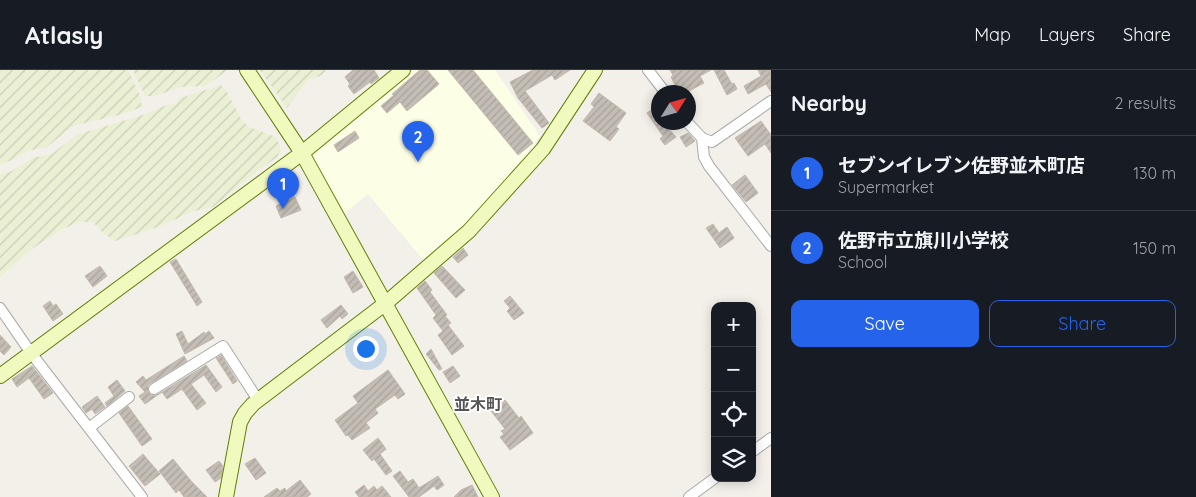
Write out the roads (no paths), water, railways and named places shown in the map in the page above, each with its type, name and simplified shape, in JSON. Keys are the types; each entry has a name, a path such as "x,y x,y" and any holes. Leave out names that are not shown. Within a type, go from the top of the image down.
{"street":[{"path":"247,70 302,153 492,497"},
{"path":"0,376 302,153 403,70"},
{"path":"226,497 240,422 245,413 258,400 386,303 469,231 543,149 595,70"},
{"path":"648,70 660,85"},
{"path":"694,130 702,138 712,142 771,101"},
{"path":"702,138 704,157 709,166 771,245"},
{"path":"0,308 142,497"},
{"path":"154,389 223,346 258,400"},
{"path":"89,428 129,397"},
{"path":"756,449 771,438"},
{"path":"689,497 711,481"}],"place":[{"name":"佐野市立旗川小学校","path":"418,162"},
{"name":"セブンイレブン佐野並木町店","path":"283,209"}],"district":[{"name":"並木町","path":"478,404"}]}
